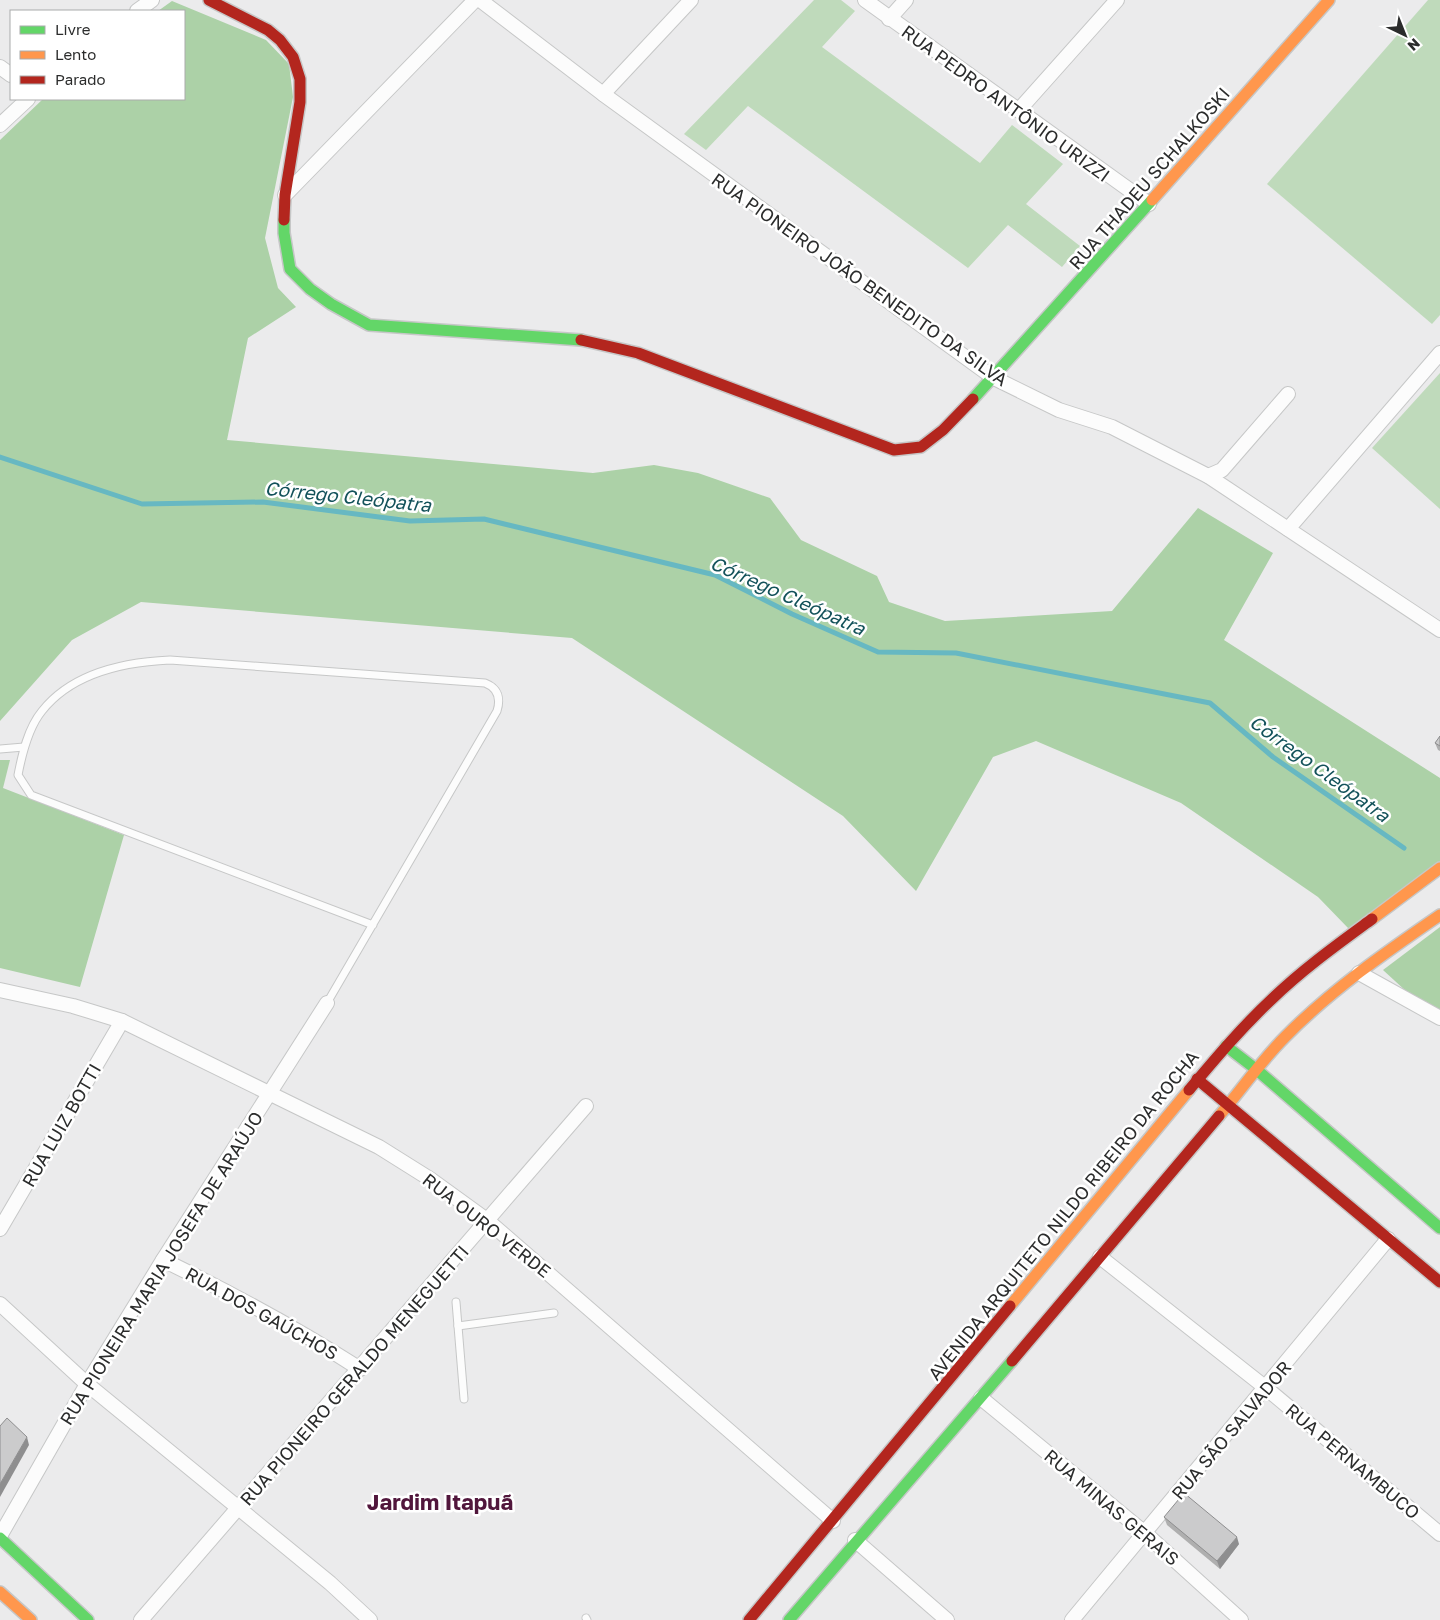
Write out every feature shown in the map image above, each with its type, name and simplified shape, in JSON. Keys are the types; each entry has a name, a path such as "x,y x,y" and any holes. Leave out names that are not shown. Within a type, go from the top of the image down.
{"main road":[{"name":"RUA THADEU SCHALKOSKI","path":"209,0 268,30 280,40 293,57 300,79 300,102 286,195 284,233 290,269 310,289 369,325 576,339 638,353 894,450 921,447 944,430 994,378 1329,0"},
{"name":"AVENIDA ARQUITETO NILDO RIBEIRO DA ROCHA","path":"749,1620 1226,1046 1273,998 1326,953 1440,868"},
{"path":"789,1620 856,1540 981,1398 1284,1038 1314,1009 1359,972 1440,915"},
{"path":"1226,1046 1257,1070 1440,1228"},
{"path":"1197,1079 1230,1104 1440,1282"},
{"path":"0,1537 88,1620"},
{"path":"0,1592 31,1620"}],"street":[{"path":"139,10 152,0"},
{"path":"286,195 475,0"},
{"name":"RUA PIONEIRO JOÃO BENEDITO DA SILVA","path":"480,0 603,94 994,378 1059,410 1112,427 1208,476 1440,630"},
{"path":"603,94 691,0"},
{"name":"RUA PEDRO ANTÔNIO URIZZI","path":"865,0 1148,204"},
{"path":"889,19 906,0"},
{"path":"1019,110 1117,0"},
{"path":"0,125 27,100"},
{"path":"1288,530 1440,353"},
{"path":"1208,476 1222,470 1288,394"},
{"path":"1359,972 1440,1018"},
{"name":"RUA OURO VERDE","path":"0,990 86,1009 122,1021 379,1147 430,1179 488,1221 833,1521"},
{"name":"RUA PIONEIRA MARIA JOSEFA DE ARAÚJO","path":"0,1537 87,1384 163,1260 327,1003"},
{"name":"RUA LUIZ BOTTI","path":"0,1229 122,1021"},
{"name":"RUA PIONEIRO GERALDO MENEGUETTI","path":"141,1620 586,1106"},
{"name":"RUA SÃO SALVADOR","path":"1072,1620 1146,1534 1388,1239"},
{"name":"RUA PERNAMBUCO","path":"1100,1257 1266,1388 1440,1534"},
{"name":"RUA DOS GAÚCHOS","path":"163,1260 300,1330 360,1369"},
{"path":"0,1304 87,1384 330,1583 370,1620"},
{"name":"RUA MINAS GERAIS","path":"981,1398 1146,1534 1241,1620"},
{"path":"856,1540 947,1620"}],"lane":[{"path":"327,1003 373,925 497,711 500,701 497,691 491,685 485,683 170,660 140,661 79,681 58,694 41,712 24,747 18,775 31,795 373,925"},
{"path":"0,749 24,747"},
{"path":"456,1302 464,1399"},
{"path":"458,1326 554,1313"}],"green space":[{"path":"814,0 841,0 855,11 822,47 980,163 1012,125 1063,164 1026,204 1080,246 1062,267 1008,225 968,268 748,106 706,150 684,134"},
{"path":"1428,0 1440,0 1440,315 1432,324 1267,184"},
{"path":"172,1 266,40 289,64 293,97 265,238 278,288 296,307 248,338 227,440 593,473 654,465 698,473 770,498 801,540 877,576 889,602 945,621 1112,611 1198,508 1273,553 1224,640 1440,778 1440,862 1349,929 1318,897 1181,803 1036,741 993,757 916,891 843,816 572,638 141,602 72,640 0,721 0,140 42,100 185,100 185,10 159,10"},
{"path":"1440,373 1440,509 1372,448"},
{"path":"0,760 10,760 3,788 124,835 80,987 0,968"},
{"path":"1440,927 1440,1014 1419,1003 1383,970"}],"building":[{"path":"1440,736 1440,746 1435,743"},
{"path":"7,1418 27,1437 0,1484 0,1426"},
{"path":"1184,1493 1237,1537 1217,1561 1164,1517"}],"waterway":[{"name":"Córrego Cleópatra","path":"0,457 142,504 263,502 410,521 484,519 715,575 792,614 878,652 956,653 1210,703 1273,757 1404,848"}],"traffic: fast":[{"path":"973,399 1152,200"},
{"path":"284,220 284,233 290,269 310,289 331,304 369,325 581,340"},
{"path":"1226,1046 1257,1070 1440,1228"},
{"path":"789,1620 1012,1361"},
{"path":"0,1538 88,1620"}],"traffic: slow":[{"path":"1152,200 1329,0"},
{"path":"1372,919 1440,868"},
{"path":"1219,1116 1285,1037 1321,1003 1399,943 1440,915"},
{"path":"1010,1306 1189,1090"},
{"path":"0,1592 31,1620"}],"traffic: jam":[{"path":"209,0 268,30 280,40 293,57 300,79 300,102 285,195 284,220"},
{"path":"581,340 638,353 894,450 921,447 943,430 973,399"},
{"path":"1189,1090 1272,999 1308,967 1372,919"},
{"path":"1197,1079 1440,1282"},
{"path":"1012,1361 1219,1116"},
{"path":"749,1620 1010,1306"}],"district":[{"name":"Jardim Itapuã","path":"440,1501"}]}
